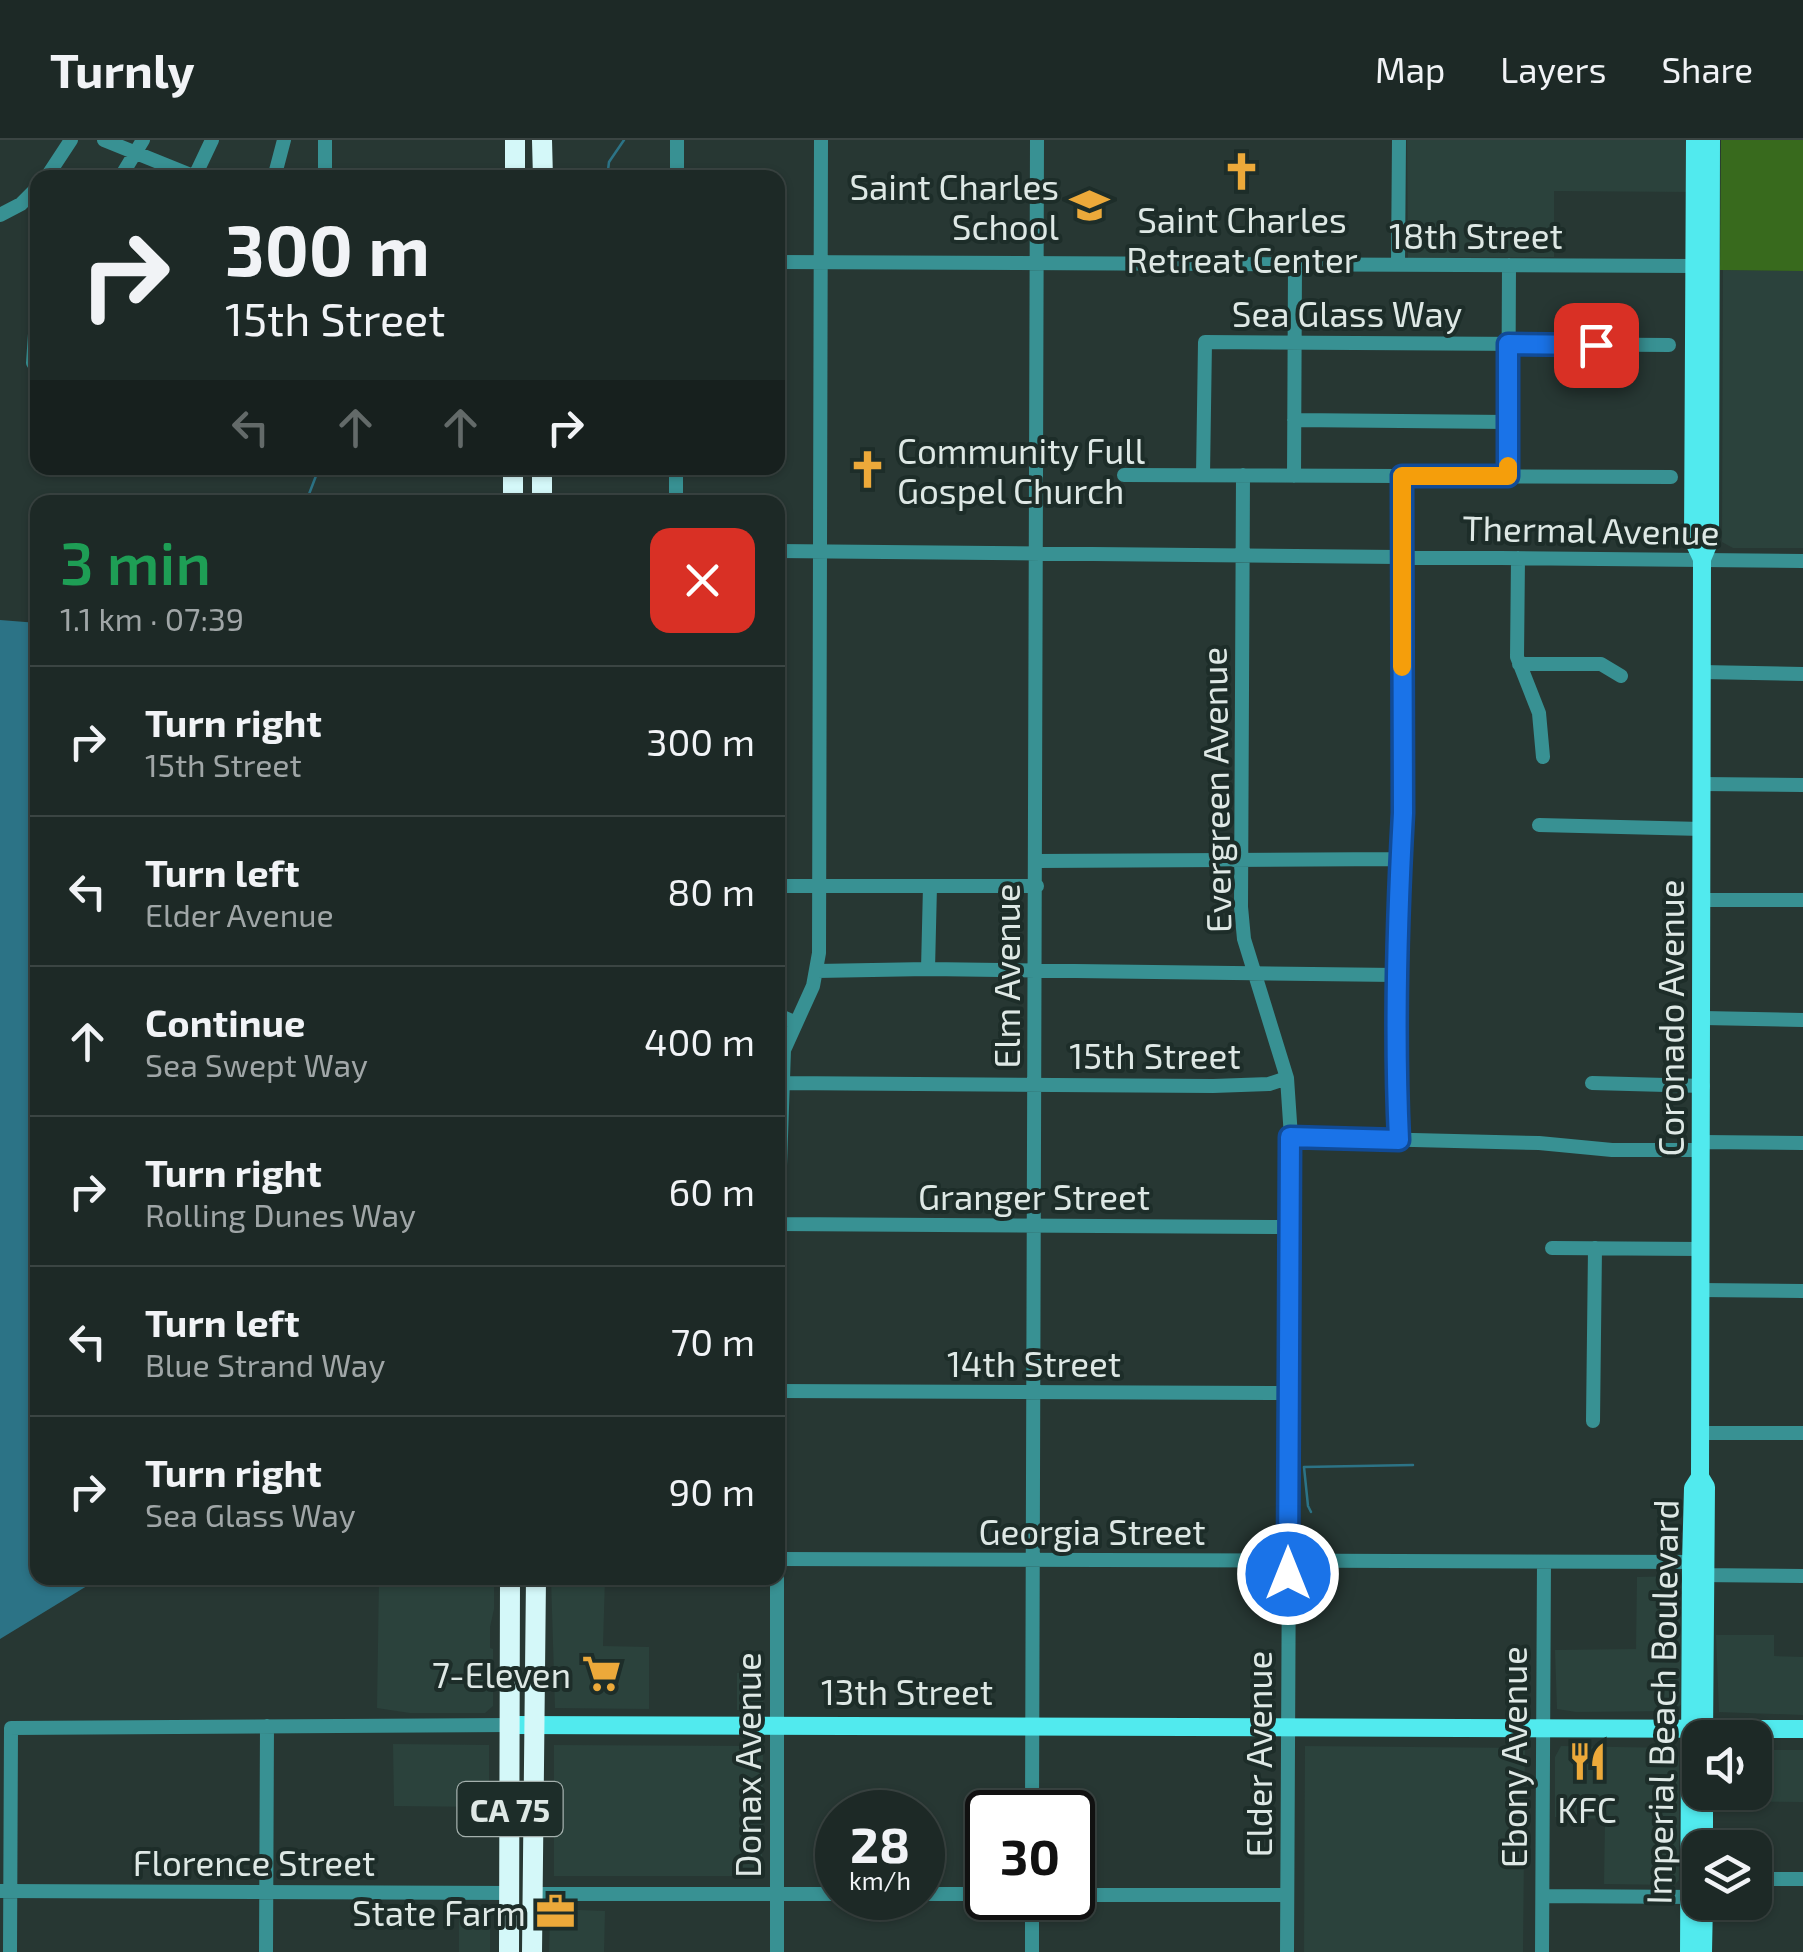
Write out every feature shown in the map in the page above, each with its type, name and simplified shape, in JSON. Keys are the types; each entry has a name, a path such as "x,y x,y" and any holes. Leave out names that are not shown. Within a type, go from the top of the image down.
{"highway":[{"path":"514,140 514,170"},
{"path":"542,140 542,170"},
{"name":"CA 75","path":"509,1952 510,1585"},
{"name":"CA 75","path":"532,1952 536,1585"}],"main road":[{"name":"Coronado Avenue","path":"1695,140 1710,540 1702,559 1700,1477"},
{"name":"Coronado Avenue","path":"1702,266 1711,140"},
{"name":"Imperial Beach Boulevard","path":"1699,1720 1698,1569 1706,1487 1700,1477"},
{"name":"13th Street","path":"510,1725 1032,1724 1682,1731"},
{"name":"13th Street","path":"1772,1730 1803,1729"},
{"name":"Imperial Beach Boulevard","path":"1689,1952 1693,1920"},
{"name":"Imperial Beach Boulevard","path":"1700,1920 1704,1952"}],"street":[{"path":"51,170 71,140"},
{"path":"104,140 140,147 183,170"},
{"path":"199,170 212,140"},
{"path":"278,170 284,140"},
{"path":"325,140 325,170"},
{"path":"677,140 677,170"},
{"path":"785,1048 817,971 821,140"},
{"name":"Elm Avenue","path":"1032,1790 1037,140"},
{"path":"1398,265 1399,140"},
{"path":"125,170 140,147"},
{"path":"0,215 30,196"},
{"name":"18th Street","path":"785,262 1702,266"},
{"path":"1294,476 1295,264"},
{"path":"1508,476 1509,266"},
{"name":"Sea Glass Way","path":"1203,475 1205,342 1669,346"},
{"path":"1294,420 1508,422"},
{"path":"1124,475 1671,477"},
{"name":"Evergreen Avenue","path":"1243,475 1244,939 1287,1078 1290,1137"},
{"path":"1399,1140 1396,975 1398,859 1403,813 1402,476"},
{"name":"Thermal Avenue","path":"785,551 1803,561"},
{"path":"1518,558 1519,664 1539,713 1543,757"},
{"path":"1519,664 1601,664 1621,676"},
{"path":"1702,672 1803,674"},
{"path":"1702,784 1803,786"},
{"path":"1539,825 1702,829"},
{"path":"1036,862 1398,859"},
{"path":"785,886 1036,886"},
{"path":"928,969 930,886"},
{"path":"1703,900 1803,900"},
{"path":"817,971 1396,975"},
{"path":"785,1018 796,1023"},
{"path":"1703,1018 1803,1020"},
{"name":"15th Street","path":"785,1083 1212,1086 1270,1084 1287,1078"},
{"path":"1592,1083 1703,1086"},
{"path":"1290,1137 1540,1143 1612,1150 1803,1143"},
{"name":"Elder Avenue","path":"1287,1952 1290,1137"},
{"name":"Granger Street","path":"785,1224 1290,1227"},
{"path":"1552,1248 1700,1249"},
{"path":"1593,1422 1595,1248"},
{"path":"1700,1290 1803,1290"},
{"name":"14th Street","path":"785,1391 1290,1393"},
{"path":"1700,1432 1803,1433"},
{"name":"Georgia Street","path":"785,1559 1544,1562 1803,1576"},
{"name":"Ebony Avenue","path":"1542,1952 1544,1562"},
{"name":"Donax Avenue","path":"777,1952 778,1585"},
{"name":"13th Street","path":"5,1891 11,1728 510,1725"},
{"path":"266,1952 267,1726"},
{"path":"1772,1879 1803,1879"},
{"path":"5,1891 10,1952"},
{"name":"Florence Street","path":"5,1891 509,1893"},
{"path":"1542,1896 1682,1891"},
{"path":"532,1894 815,1894"},
{"path":"1095,1895 1287,1895"},
{"path":"1032,1920 1032,1952"}],"shaded area":[{"path":"1407,140 1690,140 1691,192 1554,191 1554,257 1408,258"},
{"path":"1723,270 1803,271 1803,548 1733,548 1722,542"},
{"path":"1680,1576 1681,1705 1671,1711 1557,1709 1555,1650 1636,1649 1637,1577"},
{"path":"379,1585 494,1585 490,1627 493,1706 485,1713 410,1713 377,1708"},
{"path":"551,1585 605,1585 603,1646 649,1647 649,1709 555,1708"},
{"path":"1716,1635 1774,1635 1774,1656 1803,1657 1803,1715 1719,1712"},
{"path":"737,1673 763,1673 763,1705 759,1710 737,1710"},
{"path":"393,1744 489,1745 489,1807 394,1806"},
{"path":"554,1745 760,1746 763,1751 759,1876 554,1876"},
{"path":"1305,1746 1525,1748 1523,1952 1304,1952"},
{"path":"1561,1746 1674,1748 1679,1757 1679,1880 1674,1885 1604,1884 1605,1819 1555,1817 1555,1757"},
{"path":"1772,1750 1803,1750 1803,1802 1772,1802"},
{"path":"487,1905 490,1952 459,1952 459,1906"},
{"path":"554,1909 605,1911 604,1952 549,1952 550,1915"}],"green space":[{"path":"1721,140 1803,140 1803,271 1720,270"}],"water":[{"path":"0,620 30,622 30,1585 89,1585 0,1639"}],"waterway":[{"path":"608,170 624,140"},
{"path":"309,495 316,475"},
{"path":"1311,1512 1304,1467 1413,1465"}],"slow traffic":[{"path":"1402,667 1402,476 1508,476 1508,466"}],"place":[{"name":"Saint Charles Retreat Center","path":"1242,172"},
{"name":"Saint Charles School","path":"1089,206"},
{"name":"Community Full Gospel Church","path":"867,470"},
{"name":"7-Eleven","path":"601,1674"},
{"name":"KFC","path":"1587,1762"},
{"name":"State Farm","path":"556,1912"}],"route":[{"path":"1288,1574 1290,1137 1399,1140 1396,975 1398,859 1403,813 1402,476 1508,476 1508,344 1596,345"}]}
